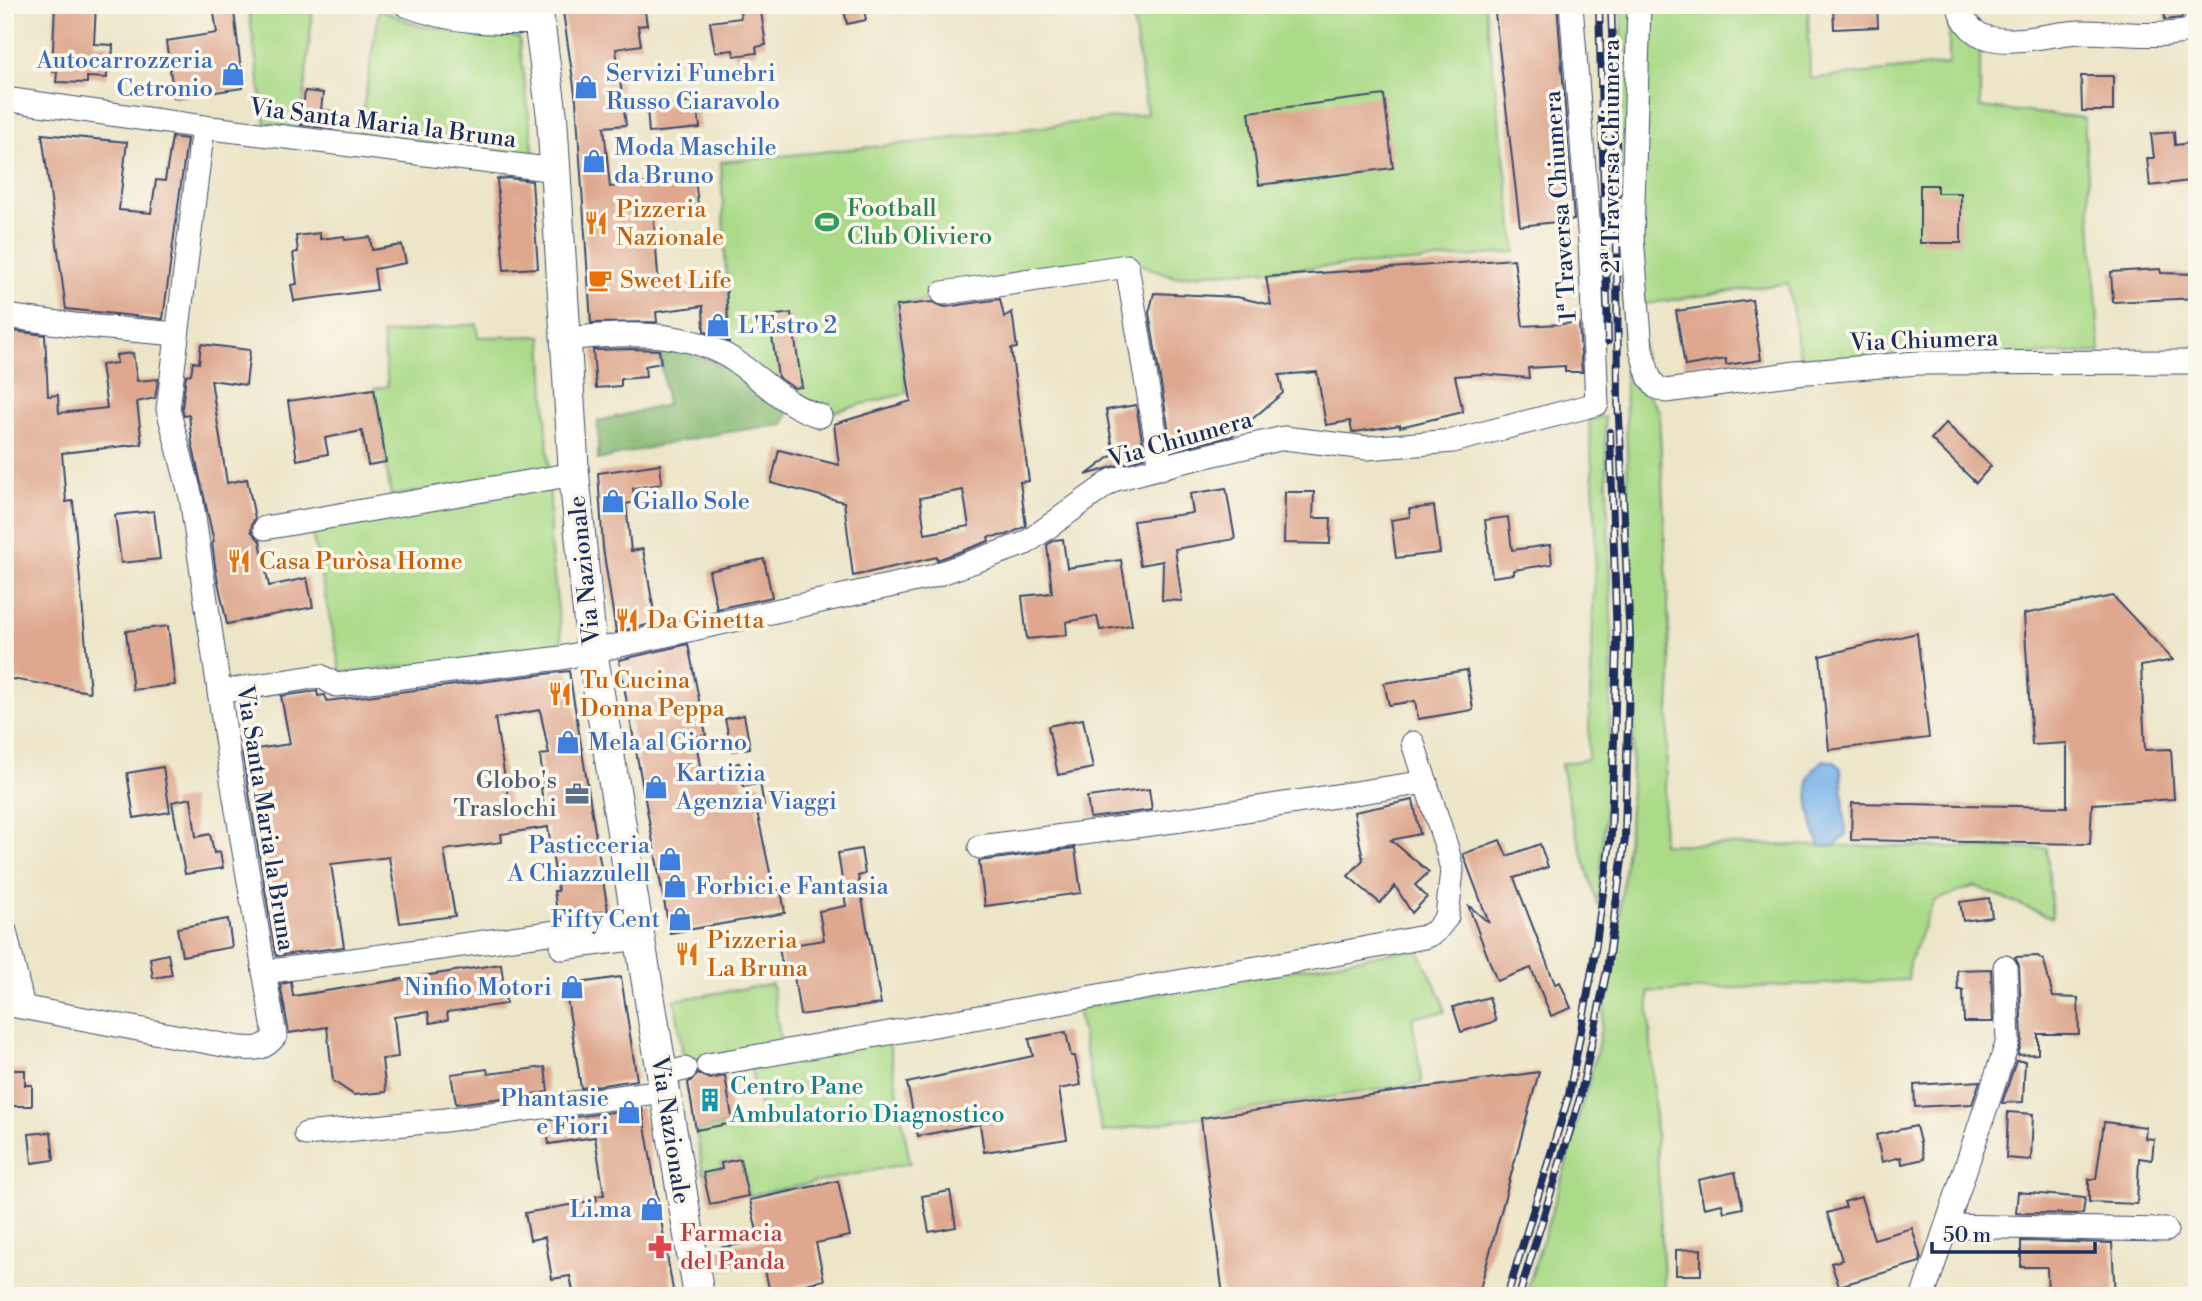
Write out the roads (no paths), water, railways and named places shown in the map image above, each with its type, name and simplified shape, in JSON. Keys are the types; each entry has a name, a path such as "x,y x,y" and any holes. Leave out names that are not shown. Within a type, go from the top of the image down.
{"main road":[{"name":"Via Nazionale","path":"538,14 552,117 573,474 592,651 638,929 670,1078 699,1296"}],"street":[{"path":"406,5 435,16 509,23 538,14"},
{"name":"1ª Traversa Chiumera","path":"1571,5 1590,243 1597,404"},
{"name":"2ª Traversa Chiumera","path":"1639,5 1632,237 1642,349 1649,377 1656,387"},
{"path":"1958,5 1961,15 1972,30 1987,38 2000,40 2078,32 2175,35 2193,30 2197,18"},
{"name":"Via Santa Maria la Bruna","path":"5,99 203,127 556,170"},
{"name":"Via Santa Maria la Bruna","path":"14,1005 239,1048 259,1050 268,1045 275,1036 219,692 191,497 169,409 203,127"},
{"path":"943,293 1127,266 1161,468"},
{"path":"5,316 177,334"},
{"path":"566,339 649,335 690,341 734,360 780,397 800,410 820,416"},
{"name":"Via Chiumera","path":"1656,387 1666,391 1796,373 1917,363 2197,362"},
{"name":"Via Chiumera","path":"219,692 320,676 337,685 561,658 930,577 964,567 1026,543 1113,480 1161,468 1284,438 1367,448 1453,441 1597,404"},
{"path":"265,528 573,474"},
{"path":"708,1065 1424,937 1435,932 1447,917 1452,870 1413,743"},
{"path":"980,847 1181,820 1426,782"},
{"path":"264,972 638,929"},
{"path":"305,980 638,929"},
{"path":"5,931 14,1005"},
{"path":"1923,1296 2008,1041 2005,967"},
{"path":"306,1134 445,1120 670,1078"},
{"path":"1948,1226 2166,1230"}],"water":[{"path":"1824,760 1835,762 1841,769 1846,835 1835,846 1821,846 1815,833 1809,802 1809,778"}],"railway":[{"path":"1599,5 1608,341"},
{"path":"1519,1296 1580,1098 1607,970 1625,838 1630,639 1618,398 1616,140 1611,5"},
{"path":"1507,1296 1569,1095 1593,965 1611,835 1617,642 1610,432"}],"place":[{"name":"Autocarrozzeria Cetronio","path":"233,74"},
{"name":"Servizi Funebri Russo Ciaravolo","path":"586,87"},
{"name":"Moda Maschile da Bruno","path":"594,161"},
{"name":"Football Club Oliviero","path":"827,222"},
{"name":"Pizzeria Nazionale","path":"596,223"},
{"name":"Sweet Life","path":"600,280"},
{"name":"L'Estro 2","path":"718,325"},
{"name":"Giallo Sole","path":"613,501"},
{"name":"Casa Puròsa Home","path":"239,561"},
{"name":"Da Ginetta","path":"627,620"},
{"name":"Tu Cucina Donna Peppa","path":"560,694"},
{"name":"Mela al Giorno","path":"568,742"},
{"name":"Kartizia Agenzia Viaggi","path":"656,787"},
{"name":"Globo's Traslochi","path":"577,794"},
{"name":"Pasticceria A Chiazzulell","path":"670,859"},
{"name":"Forbici e Fantasia","path":"675,886"},
{"name":"Fifty Cent","path":"680,919"},
{"name":"Pizzeria La Bruna","path":"687,954"},
{"name":"Ninfio Motori","path":"572,987"},
{"name":"Centro Pane Ambulatorio Diagnostico","path":"710,1100"},
{"name":"Phantasie e Fiori","path":"629,1112"},
{"name":"Li.ma","path":"652,1209"},
{"name":"Farmacia del Panda","path":"660,1247"}]}
